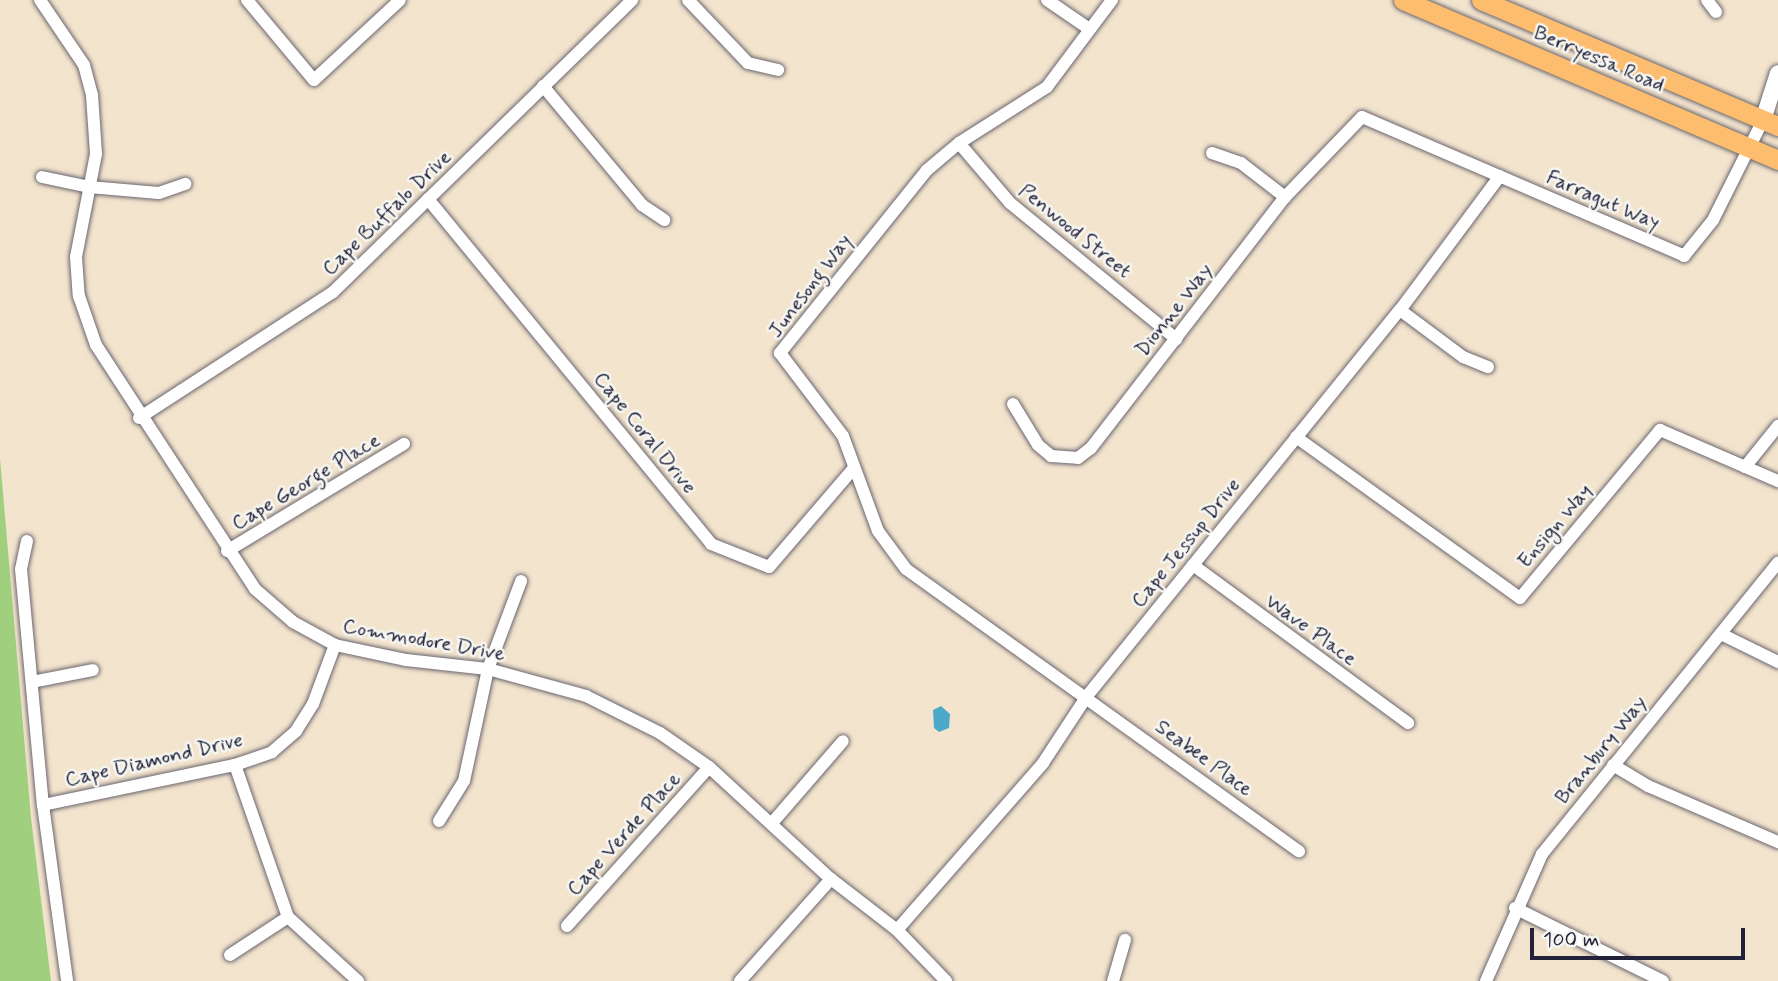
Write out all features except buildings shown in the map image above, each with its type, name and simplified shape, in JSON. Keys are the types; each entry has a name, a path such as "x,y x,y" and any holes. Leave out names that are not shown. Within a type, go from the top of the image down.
{"main road":[{"name":"Berryessa Road","path":"1402,0 1778,159"},
{"name":"Berryessa Road","path":"1481,0 1770,123"}],"street":[{"name":"Commodore Drive","path":"40,0 84,65 95,121 96,154 76,257 79,296 96,345 139,418 255,589 293,622 335,645 405,660 488,669 586,696 660,733 709,767 831,879 897,930 946,981"},
{"path":"247,0 314,80 400,0"},
{"name":"Cape Buffalo Drive","path":"139,418 334,292 632,0"},
{"path":"688,0 748,62 778,70"},
{"path":"1047,0 1088,28"},
{"name":"Junesong Way","path":"1087,696 905,569 878,531 843,436 780,353 903,198 959,143 1047,87 1088,28 1112,0"},
{"path":"1707,0 1716,12"},
{"path":"1770,123 1778,73"},
{"path":"543,86 642,205 664,220"},
{"name":"Farragut Way","path":"1362,117 1684,256 1713,220 1751,147 1770,123"},
{"name":"Dionne Way","path":"1013,404 1038,445 1051,456 1078,457 1091,448 1285,197 1362,117"},
{"name":"Penwood Street","path":"959,143 1010,203 1176,340"},
{"path":"1212,153 1241,163 1285,197"},
{"name":"Cape Jessup Drive","path":"897,930 1043,763 1087,696 1401,310 1500,176"},
{"path":"42,177 89,187 159,193 185,184"},
{"name":"Cape Coral Drive","path":"429,200 711,544 769,567 853,469"},
{"path":"1401,310 1463,357 1488,367"},
{"path":"1745,467 1778,426"},
{"name":"Ensign Way","path":"1296,437 1520,598 1660,430 1778,481"},
{"name":"Cape George Place","path":"228,551 404,444"},
{"path":"27,541 21,569 43,805 67,981"},
{"name":"Branbury Way","path":"1486,981 1515,908 1542,854 1778,563"},
{"name":"Wave Place","path":"1193,565 1408,723"},
{"path":"439,821 464,780 488,669 522,581"},
{"path":"1721,634 1778,662"},
{"name":"Cape Diamond Drive","path":"43,805 235,765 272,752 296,732 313,704 335,645"},
{"path":"32,682 93,670"},
{"name":"Seabee Place","path":"1087,696 1299,851"},
{"path":"772,823 843,741"},
{"path":"235,765 288,917 358,981"},
{"path":"1613,765 1648,786 1778,842"},
{"name":"Cape Verde Place","path":"568,926 709,767"},
{"path":"740,981 831,879"},
{"path":"1515,908 1663,981"},
{"path":"230,955 288,917"},
{"path":"1113,981 1125,940"}],"green space":[{"path":"0,458 31,818 51,981 0,981"}],"water":[{"path":"941,706 950,714 949,728 939,732 934,728 933,710"}]}
